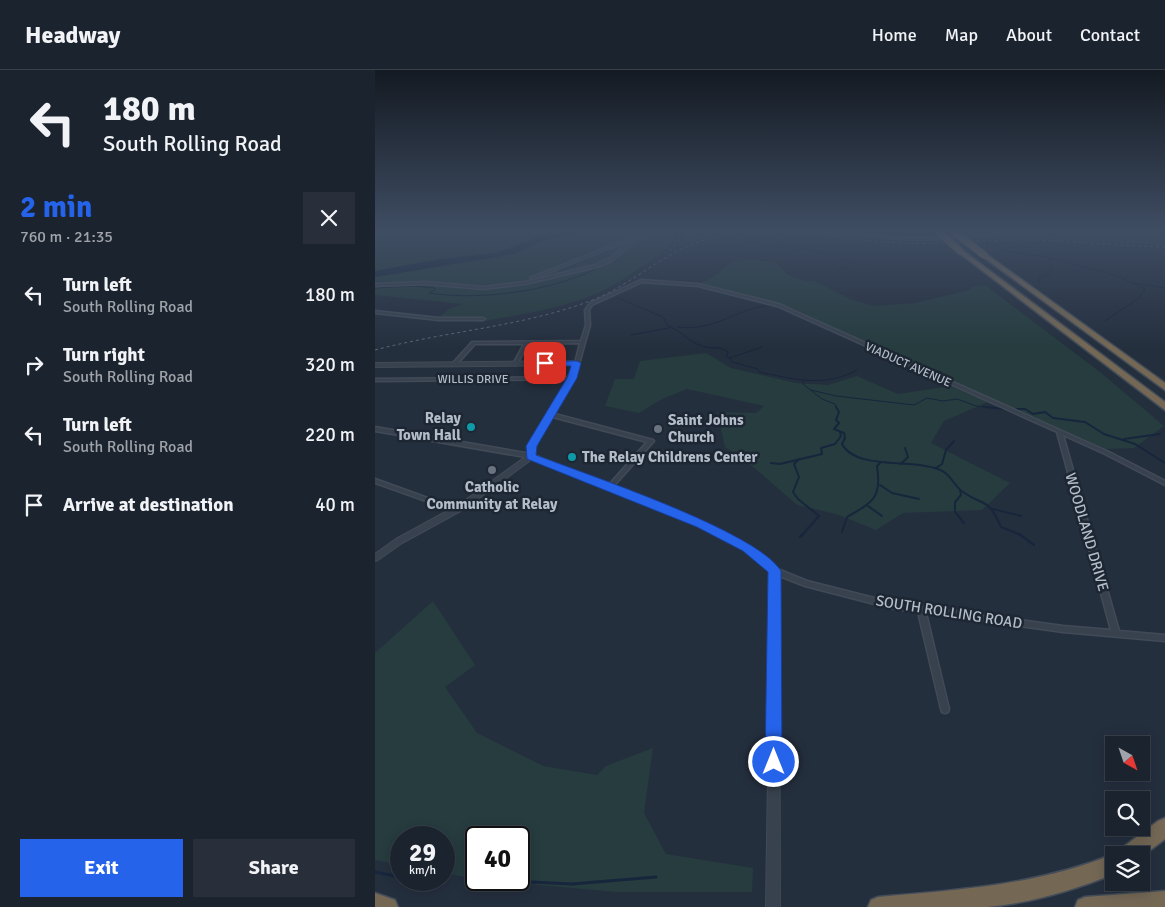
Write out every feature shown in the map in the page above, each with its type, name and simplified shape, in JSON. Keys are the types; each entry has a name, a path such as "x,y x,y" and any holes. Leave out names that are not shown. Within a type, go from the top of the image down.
{"highway":[{"path":"986,270 1165,407"},
{"path":"1003,270 1165,387"},
{"path":"1090,350 1165,416"},
{"path":"1141,846 1165,827"},
{"path":"878,907 987,897 1044,887 1090,875 1105,868"},
{"path":"1085,907 1165,901"},
{"path":"375,903 389,907"}],"street":[{"path":"512,285 552,270"},
{"path":"375,286 425,283 483,288 512,285 579,270"},
{"name":"VIADUCT AVENUE","path":"582,342 588,326 589,306 641,281 698,285 783,307 868,348 1059,432 1165,483"},
{"path":"375,312 439,319 483,319"},
{"path":"515,364 527,342"},
{"path":"455,364 474,343 582,342 572,378 531,446 531,456"},
{"path":"375,365 577,363"},
{"name":"WILLIS DRIVE","path":"375,380 572,378"},
{"path":"551,415 651,441 609,488"},
{"path":"375,429 531,456"},
{"name":"WOODLAND DRIVE","path":"1059,432 1116,633"},
{"path":"375,558 399,541 456,510 531,456"},
{"name":"SOUTH ROLLING ROAD","path":"531,456 722,534 747,548 775,571 805,582 868,600 921,610 1063,629 1165,638"},
{"path":"375,481 456,510"},
{"path":"773,907 775,571"},
{"path":"921,610 945,709"}],"green space":[{"path":"375,270 637,270 603,291 582,299 553,308 479,322 472,320 477,317 439,317 449,309 463,304 375,295"},
{"path":"722,270 783,270 788,275 805,281 814,281 850,299 873,306 916,303 969,290 974,286 985,285 1100,372 1164,426 1134,448 1106,449 884,352 795,309 698,284"},
{"path":"706,353 731,368 796,383 828,385 857,376 898,394 951,386 988,402 944,421 931,443 1010,483 982,510 903,513 876,530 836,514 797,505 751,465 725,447 717,412 756,413 764,406 687,389 662,399 639,413 605,406 615,379 634,379 640,361"},
{"path":"433,601 475,665 445,687 477,733 543,766 597,775 606,766 653,748 644,813 666,854 753,868 752,892 616,892 530,884 530,826 465,826 465,877 455,875 455,826 390,826 390,863 375,860 375,653"}],"water":[{"path":"380,270 417,270 375,277 375,271"}],"waterway":[{"path":"375,288 414,286 436,289 429,293 476,296 502,294 555,284 593,270"},
{"path":"1039,284 1039,277 1049,274 1047,271 1049,270"},
{"path":"1096,270 1118,276 1145,289 1139,298 1105,321"},
{"path":"534,279 552,274"},
{"path":"1134,283 1165,288"},
{"path":"618,298 663,317 668,326 697,344 725,350 728,352 726,357 730,358"},
{"path":"678,327 691,328 713,324 754,308 765,306"},
{"path":"631,335 669,328"},
{"path":"730,358 762,347"},
{"path":"730,358 732,362 758,369 759,372 797,379 833,379 857,370"},
{"path":"804,381 803,384 822,399 835,404 837,408"},
{"path":"811,390 836,396 914,405 927,398 943,401 957,399 976,406 996,408"},
{"path":"836,407 839,412 836,420 839,423 834,429 844,433 845,438 842,444 849,453 875,461 902,463"},
{"path":"984,407 1006,409"},
{"path":"1014,409 1025,409 1033,414 1045,412 1053,418 1085,422 1104,434 1135,444 1165,463"},
{"path":"798,460 822,454 821,448 835,444 841,436 840,432"},
{"path":"1124,439 1160,434"},
{"path":"936,468 942,464 946,450 954,441"},
{"path":"902,463 908,457 905,448"},
{"path":"771,463 780,464 798,460"},
{"path":"798,460 794,464 799,477 793,492 798,499 819,516 802,535"},
{"path":"842,532 847,517 874,498 878,485 877,466 880,463"},
{"path":"902,463 921,465 944,472 960,490"},
{"path":"880,485 892,493 919,499"},
{"path":"960,490 989,507 1001,527 1020,534"},
{"path":"960,490 961,495 955,502 955,512 964,523"},
{"path":"868,506 882,516"},
{"path":"993,509 1021,516"},
{"path":"1020,534 1034,545"},
{"path":"375,872 390,875"},
{"path":"530,882 572,884 656,877"}],"railway":[{"path":"375,350 510,323 564,310 607,294 647,270"}],"place":[{"name":"Relay Town Hall","path":"471,427"},
{"name":"Saint Johns Church","path":"658,429"},
{"name":"The Relay Childrens Center","path":"572,457"},
{"name":"Catholic Community at Relay","path":"492,470"}],"route":[{"path":"545,363 577,363 572,378 531,446 530,455 534,459 701,524 747,548 775,571 774,762"}]}
